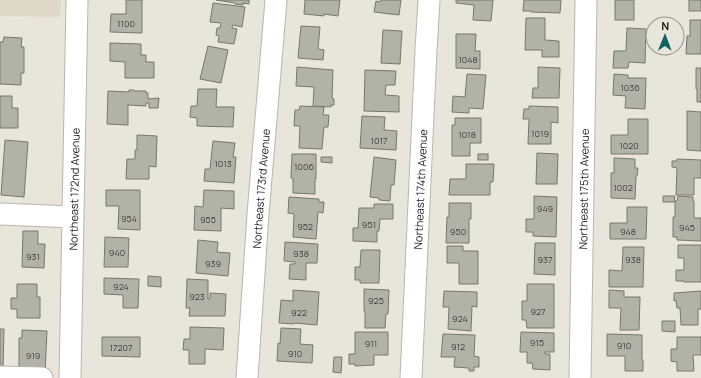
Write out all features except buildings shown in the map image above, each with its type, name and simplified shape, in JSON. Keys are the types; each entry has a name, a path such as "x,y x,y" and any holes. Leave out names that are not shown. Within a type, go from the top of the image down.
{"street":[{"name":"Northeast 172nd Avenue","path":"70,378 77,0"},
{"name":"Northeast 173rd Avenue","path":"247,378 258,214 276,0"},
{"name":"Northeast 174th Avenue","path":"411,378 429,0"},
{"name":"Northeast 175th Avenue","path":"580,378 586,0"},
{"path":"0,214 73,217"},
{"path":"0,377 42,378"}],"shaded area":[{"path":"0,0 61,0 60,17 0,16"}]}
